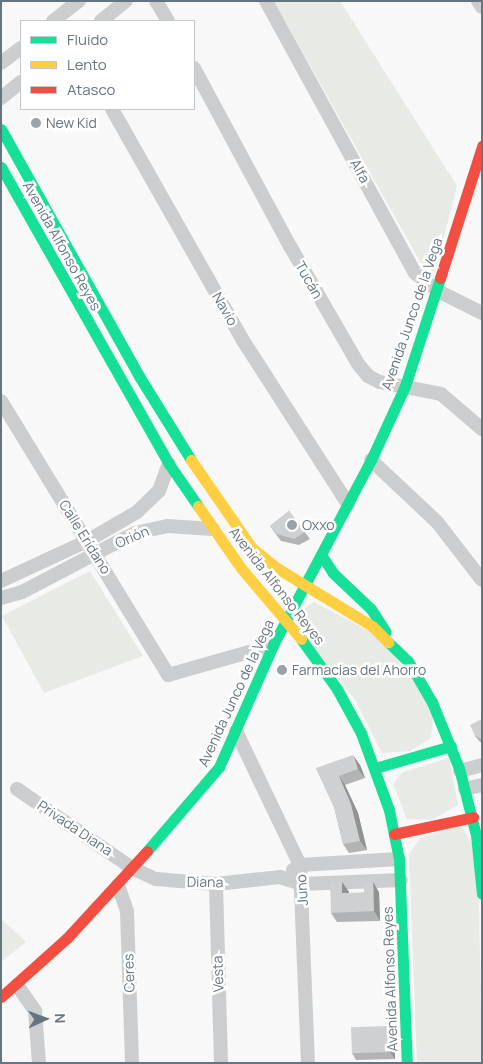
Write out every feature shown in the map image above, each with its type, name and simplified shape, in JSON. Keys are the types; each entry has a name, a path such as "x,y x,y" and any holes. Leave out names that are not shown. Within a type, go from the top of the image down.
{"main road":[{"name":"Avenida Alfonso Reyes","path":"1,129 139,376 208,488 252,548 305,586 389,639 419,680 451,746 466,789 472,818 482,894"},
{"name":"Avenida Junco de la Vega","path":"1,996 17,985 118,885 214,776 236,731 273,645 322,556 371,460 405,386 478,172 482,146"},
{"name":"Avenida Alfonso Reyes","path":"1,166 169,464 214,529 337,689 361,733 375,768 394,834 399,859 407,1063"},
{"path":"322,556 333,574 379,619 389,639"},
{"path":"375,768 451,746"},
{"path":"394,834 472,818"}],"street":[{"path":"54,20 79,1"},
{"path":"102,20 126,1"},
{"path":"156,1 167,20"},
{"name":"Alfa","path":"266,1 416,273 438,291 482,313"},
{"path":"478,1 482,7"},
{"path":"1,63 20,49"},
{"name":"Tucán","path":"195,70 290,246 358,364 374,379 441,394 482,429"},
{"path":"1,98 20,83"},
{"name":"Navío","path":"113,110 244,342 348,504"},
{"name":"Calle Erídano","path":"1,400 168,675 273,645"},
{"path":"371,460 437,522 482,580"},
{"name":"Orión","path":"1,581 87,541 152,500 165,478 169,464"},
{"name":"Orión","path":"1,598 22,592 95,554 151,528 184,525 214,529"},
{"name":"Juno","path":"236,731 300,866 308,1063"},
{"path":"460,771 482,765"},
{"path":"466,789 482,785"},
{"name":"Privada Diana","path":"17,789 132,868"},
{"name":"Diana","path":"280,878 300,866 399,859"},
{"name":"Diana","path":"132,868 156,879 216,884 280,878 302,884 401,880"},
{"name":"Vesta","path":"216,884 221,1063"},
{"name":"Ceres","path":"118,885 127,911 132,1063"},
{"path":"17,985 35,1011 39,1063"}],"shaded area":[{"path":"274,1 340,1 457,186 432,283"},
{"path":"90,571 143,656 44,693 2,616"},
{"path":"314,602 382,638 434,709 431,738 410,751 382,753 356,701 297,626 303,609"},
{"path":"449,758 458,805 432,820 407,819 393,784 403,772"},
{"path":"461,826 478,853 482,1063 417,1063 409,854 420,838"},
{"path":"1,919 26,942 1,962"}],"building":[{"name":"Oxxo","path":"289,511 305,532 294,539 277,534 270,526"},
{"path":"482,719 482,739 475,736 470,725"},
{"path":"353,755 358,769 339,776 351,804 360,841 343,844 334,807 316,768"},
{"path":"342,882 342,893 364,893 364,882 373,882 374,911 331,913 330,883"},
{"path":"389,1026 390,1052 352,1053 351,1027"}],"traffic: fast":[{"path":"1,129 139,376 191,460"},
{"path":"1,167 169,464 198,506"},
{"path":"147,851 219,767 273,645 371,460 405,386 440,278"},
{"path":"322,556 333,573 371,609 386,632"},
{"path":"301,639 337,689 361,733 389,810 399,859 407,1063"},
{"path":"388,642 408,661 432,702 459,768 476,835 482,894"},
{"path":"375,768 451,746"}],"traffic: slow":[{"path":"191,460 252,548 277,568 372,626 388,642"},
{"path":"198,506 241,568 301,639"}],"traffic: jam":[{"path":"440,278 482,146"},
{"path":"394,834 473,817"},
{"path":"1,997 67,938 147,851"}],"place":[{"name":"New Kid","path":"36,123"},
{"name":"Oxxo","path":"292,525"},
{"name":"Farmacias del Ahorro","path":"282,670"}]}
